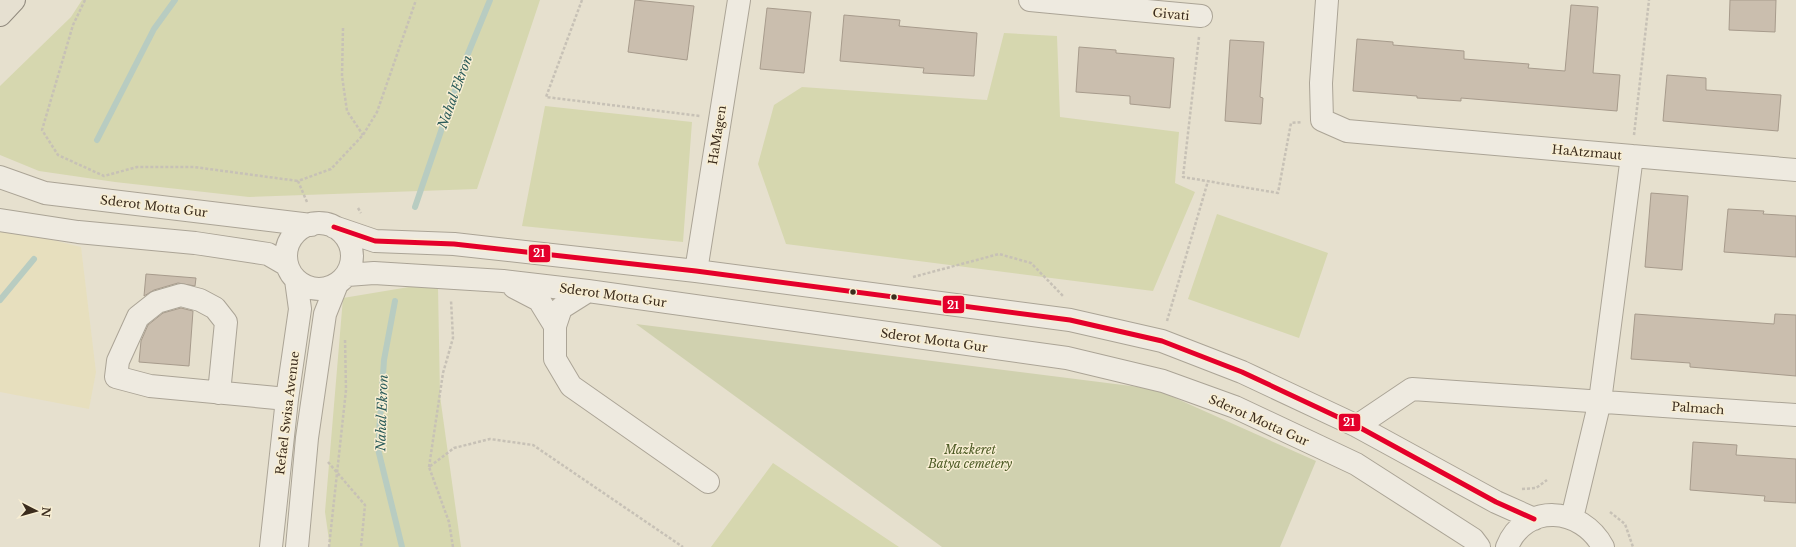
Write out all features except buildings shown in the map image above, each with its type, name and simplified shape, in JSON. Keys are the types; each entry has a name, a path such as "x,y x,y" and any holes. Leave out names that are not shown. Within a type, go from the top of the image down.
{"main road":[{"path":"0,16 14,0"}],"street":[{"name":"HaMagen","path":"696,271 739,0"},
{"name":"Givati","path":"1030,0 1093,3 1201,16"},
{"path":"1322,120 1321,84 1327,0"},
{"name":"HaAtzmaut","path":"1322,120 1347,131 1632,156 1600,401 1572,518"},
{"path":"1632,156 1796,170"},
{"name":"Sderot Motta Gur","path":"0,177 45,193 320,225 375,241 454,244 696,271 1070,320 1162,341 1242,372 1357,426 1496,502 1534,519"},
{"path":"0,220 78,232 195,243 268,254 292,272 304,286 322,290 342,279 352,264 350,243 343,234 320,225 297,232 291,239 288,247 292,272"},
{"name":"Refael Swisa Avenue","path":"271,547 287,399 300,310 292,272"},
{"name":"Sderot Motta Gur","path":"342,279 374,273 502,281 588,291 1067,358 1163,381 1236,407 1356,464 1473,539 1479,547"},
{"name":"Refael Swisa Avenue","path":"297,547 307,438 325,314 342,279"},
{"path":"502,281 539,300 556,326"},
{"path":"588,291 561,308 556,326 555,359 571,386 708,482"},
{"path":"219,393 226,322 214,308 200,300 181,296 157,302 138,317 118,361 116,377 150,386 219,393 287,399"},
{"name":"Palmach","path":"1357,426 1412,389 1796,415"},
{"path":"1507,547 1514,534 1524,525 1534,519 1553,515 1572,518 1591,529 1603,547"}],"path":[{"path":"85,0 73,25 42,130 58,155 104,176 137,167 194,167 298,181 331,169 363,135 377,112 416,0"},
{"path":"582,0 546,96 719,119"},
{"path":"1632,156 1649,0"},
{"path":"1201,16 1184,177 1278,193 1290,123 1322,120"},
{"path":"342,28 342,76 347,111 363,135"},
{"path":"298,181 320,225"},
{"path":"1162,341 1208,181"},
{"path":"450,296 452,303 453,338 443,373 429,467 449,522 453,547"},
{"path":"329,547 346,390 345,336"},
{"path":"307,438 365,505 361,547"},
{"path":"429,467 454,448 490,438 533,445 683,547"},
{"path":"1518,490 1536,488 1548,480"},
{"path":"1610,512 1625,524 1633,547"}],"shaded area":[{"path":"0,227 81,247 96,372 89,409 0,392"}],"green space":[{"path":"82,0 540,0 477,189 249,197 115,182 39,171 0,155 0,86 71,17"},
{"path":"1004,33 1057,36 1060,117 1179,132 1175,183 1195,192 1153,291 786,244 758,164 774,105 802,87 987,100"},
{"path":"545,106 692,122 683,242 522,226"},
{"path":"1217,214 1328,253 1299,338 1188,299"},
{"path":"415,286 438,287 440,396 461,547 330,547 325,512 343,298"},
{"name":"Mazkeret Batya cemetery","path":"636,324 1155,389 1316,461 1280,547 942,547"},
{"path":"773,463 899,547 711,547"}],"waterway":[{"path":"97,140 154,29 175,0"},
{"name":"Nahal Ekron","path":"415,207 465,61 490,0"},
{"path":"0,300 34,259"},
{"name":"Nahal Ekron","path":"395,301 384,360 378,449 402,547"}],"transit line":[{"name":"21","path":"334,227 375,241 454,244 696,271 1070,320 1162,341 1242,372 1357,426 1496,502 1534,519"}]}
